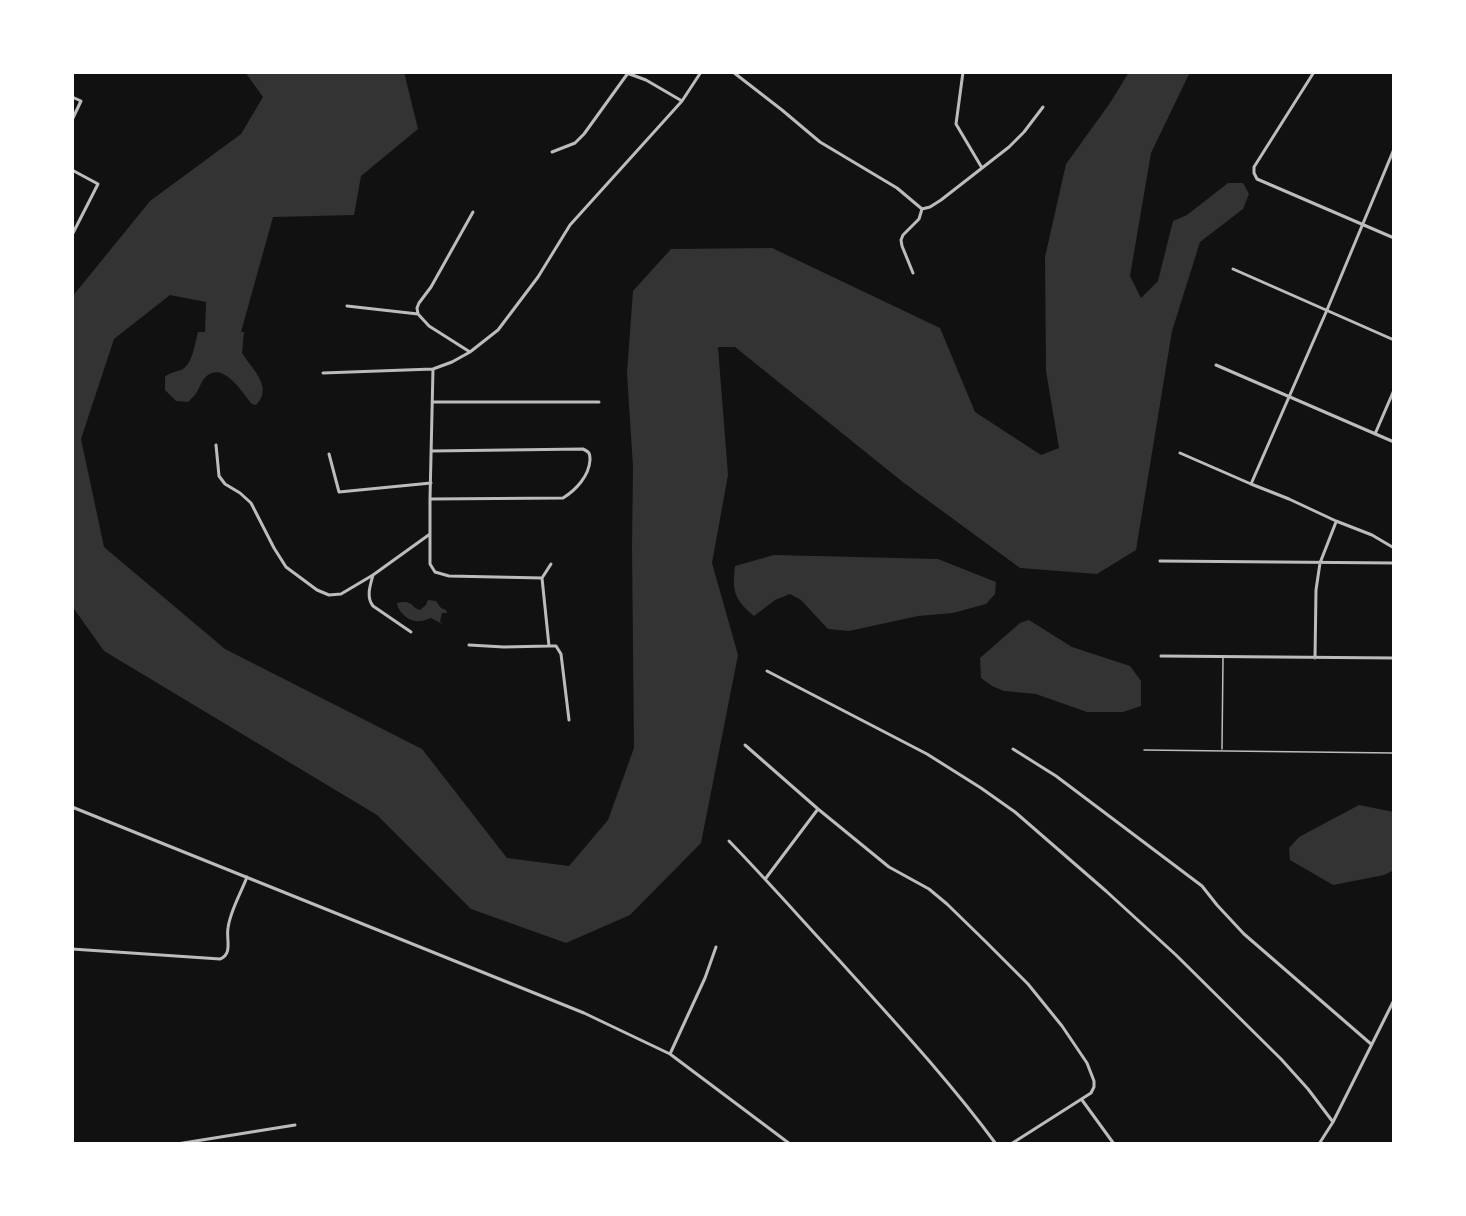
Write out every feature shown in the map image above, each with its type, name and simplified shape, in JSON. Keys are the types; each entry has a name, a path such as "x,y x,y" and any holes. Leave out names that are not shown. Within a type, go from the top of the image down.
{"street":[{"path":"552,152 575,143 584,134 626,72 646,80 682,101"},
{"path":"323,373 433,369 470,352 498,330 538,277 570,225 682,101 701,72"},
{"path":"733,72 820,142 897,188 922,209"},
{"path":"963,72 956,124 982,168"},
{"path":"1314,72 1254,167 1254,173 1257,179 1394,238"},
{"path":"72,97 81,101 72,120"},
{"path":"922,209 941,200 982,168 1024,132 1043,107"},
{"path":"1251,484 1394,149"},
{"path":"72,171 98,184 72,235"},
{"path":"913,273 901,240 919,219 922,209"},
{"path":"470,352 429,326 418,314 417,309 473,212"},
{"path":"1233,269 1394,340"},
{"path":"348,306 418,314"},
{"path":"1216,365 1394,442"},
{"path":"433,369 430,564 435,572 449,576 542,578"},
{"path":"1375,434 1394,390"},
{"path":"432,402 599,402"},
{"path":"216,445 219,476 225,484 251,503 286,567 316,590 329,595 341,594 373,575 430,534"},
{"path":"430,499 562,498 585,477 589,468 590,455 583,449 431,450"},
{"path":"1179,453 1372,535 1394,548"},
{"path":"329,454 339,492 431,483"},
{"path":"1315,658 1320,563 1336,521"},
{"path":"1160,561 1394,563"},
{"path":"549,646 542,578 551,564"},
{"path":"373,575 369,601 411,632"},
{"path":"469,645 556,646 561,654 569,720"},
{"path":"1161,656 1394,658"},
{"path":"767,671 927,754 1016,812 1176,955 1281,1059 1333,1122"},
{"path":"746,745 818,809 889,867 948,904 1028,984 1062,1026 1087,1063 1094,1081 1091,1093 1011,1144"},
{"path":"1013,749 1056,776 1202,886 1216,905 1244,934 1371,1044"},
{"path":"72,807 584,1013 670,1054 790,1144"},
{"path":"766,878 818,809"},
{"path":"729,841 766,878 886,1012 996,1144"},
{"path":"72,950 224,958 228,952 228,928 248,877"},
{"path":"670,1054 705,978 716,947"},
{"path":"1319,1144 1333,1122 1394,1000"},
{"path":"1082,1100 1114,1144"},
{"path":"177,1144 295,1125"},
{"path":"784,1139 784,1144"}],"lane":[{"path":"1222,750 1223,657"},
{"path":"1144,750 1394,753"}],"shaded area":[{"path":"245,72 404,72 418,129 361,176 354,215 273,217 241,332 244,332 242,353 257,374 262,386 261,399 256,405 252,404 233,381 221,373 214,372 208,375 188,402 176,401 165,390 165,377 186,366 193,352 198,332 205,332 206,302 170,295 114,339 81,439 104,547 225,649 422,749 507,858 569,866 608,820 634,748 633,467 627,373 633,291 671,249 772,248 940,328 975,412 1041,455 1059,448 1046,371 1045,257 1066,164 1110,103 1129,72 1190,72 1151,153 1130,276 1141,298 1158,281 1173,221 1187,215 1228,183 1243,183 1249,194 1243,209 1200,242 1172,331 1136,550 1097,574 1020,568 904,483 735,347 718,347 728,475 712,563 738,655 701,843 630,915 566,943 471,909 377,815 104,651 72,606 72,297 150,201 241,134 263,97"},
{"path":"774,555 938,559 996,582 995,594 986,604 953,613 918,616 849,631 828,629 801,600 790,594 775,600 754,616 742,605 736,594 735,566"},
{"path":"428,600 436,601 441,608 446,610 447,613 442,613 440,621 442,624 431,618 423,621 409,619 397,603 408,602 420,610"},
{"path":"1029,620 1072,647 1130,666 1141,681 1141,706 1123,712 1087,712 1036,694 1004,691 981,678 980,658 1020,623"},
{"path":"1359,805 1394,812 1394,870 1384,875 1333,885 1290,860 1289,848 1299,837"}]}
